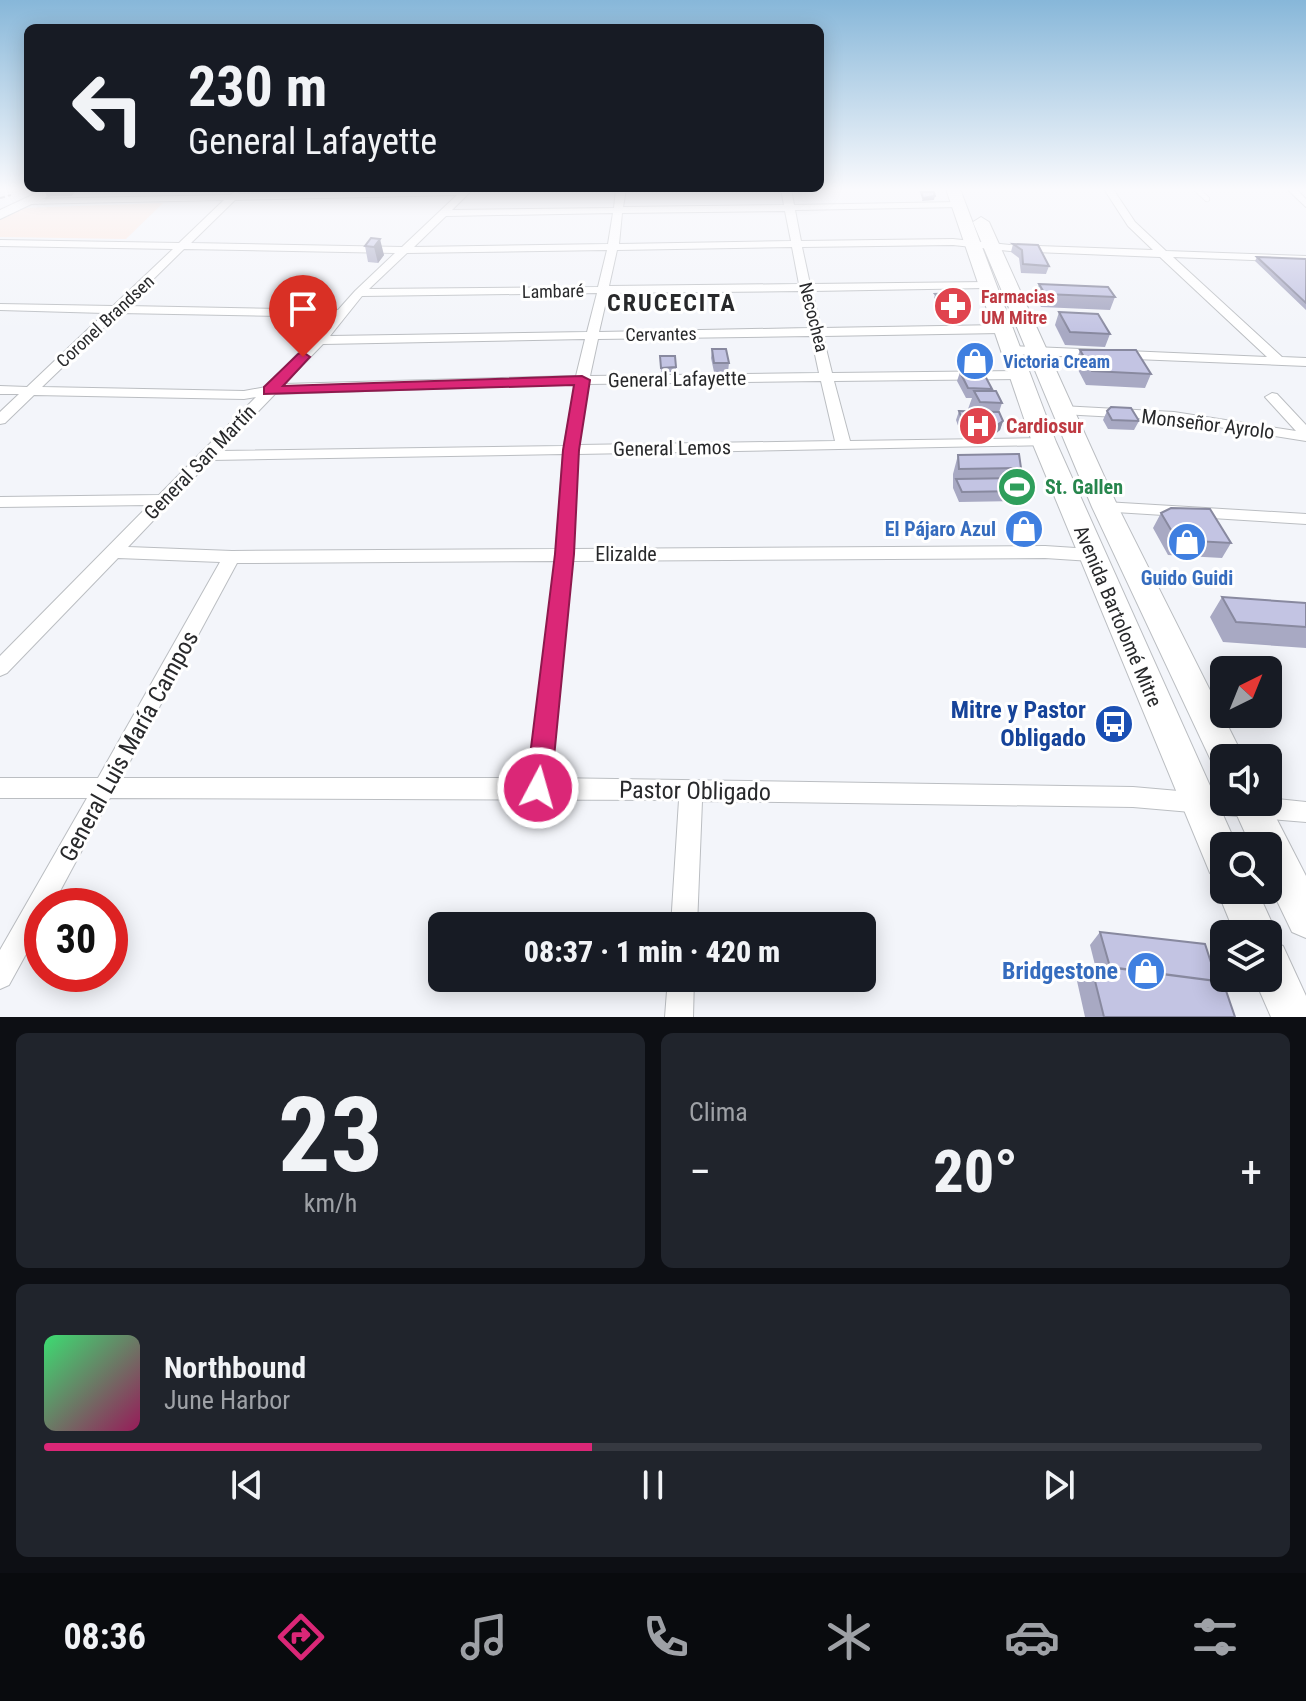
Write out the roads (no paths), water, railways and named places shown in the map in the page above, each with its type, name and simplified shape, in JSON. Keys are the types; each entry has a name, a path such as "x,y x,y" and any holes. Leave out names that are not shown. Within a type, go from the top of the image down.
{"main road":[{"name":"Avenida Bartolomé Mitre","path":"977,236 1035,351 1105,507 1220,744"},
{"name":"Avenida Bartolomé Mitre","path":"979,236 986,285 1044,442 1212,832"},
{"path":"1256,816 1306,918"},
{"path":"1282,992 1293,1017"}],"street":[{"name":"Coronel Brandsen","path":"0,420 194,236"},
{"name":"General San Martín","path":"0,668 320,340 359,293 422,236"},
{"path":"538,788 564,554 571,450 582,380 614,236"},
{"name":"Necochea","path":"796,236 805,287 843,444"},
{"path":"1144,236 1279,361"},
{"path":"0,243 408,250 981,244 1306,259"},
{"name":"Lambaré","path":"359,293 986,285"},
{"path":"0,307 344,314"},
{"name":"Cervantes","path":"320,340 818,332 1006,339 1035,351 1306,362"},
{"name":"General Lafayette","path":"0,390 244,395 270,391 582,380 1020,375"},
{"path":"1272,397 1306,435"},
{"name":"Monseñor Ayrolo","path":"1061,410 1174,416 1306,435"},
{"name":"General Lemos","path":"204,456 1044,442"},
{"path":"0,502 161,500"},
{"path":"1105,507 1306,519"},
{"name":"Elizalde","path":"113,552 232,557 1045,552 1091,555"},
{"name":"General Luis María Campos","path":"0,976 106,790 232,557"},
{"name":"Pastor Obligado","path":"0,788 538,788 1133,797 1210,801"},
{"path":"685,912 691,792"},
{"name":"Pastor Obligado","path":"1282,808 1306,812"},
{"path":"679,1017 680,992"}],"place":[{"name":"Farmacias UM Mitre","path":"953,306"},
{"name":"Victoria Cream","path":"975,361"},
{"name":"Cardiosur","path":"978,426"},
{"name":"St. Gallen","path":"1017,487"},
{"name":"El Pájaro Azul","path":"1024,529"},
{"name":"Guido Guidi","path":"1187,542"},
{"name":"Mitre y Pastor Obligado","path":"1114,724"},
{"name":"Bridgestone","path":"1146,971"}],"district":[{"name":"CRUCECITA","path":"672,303"}]}
